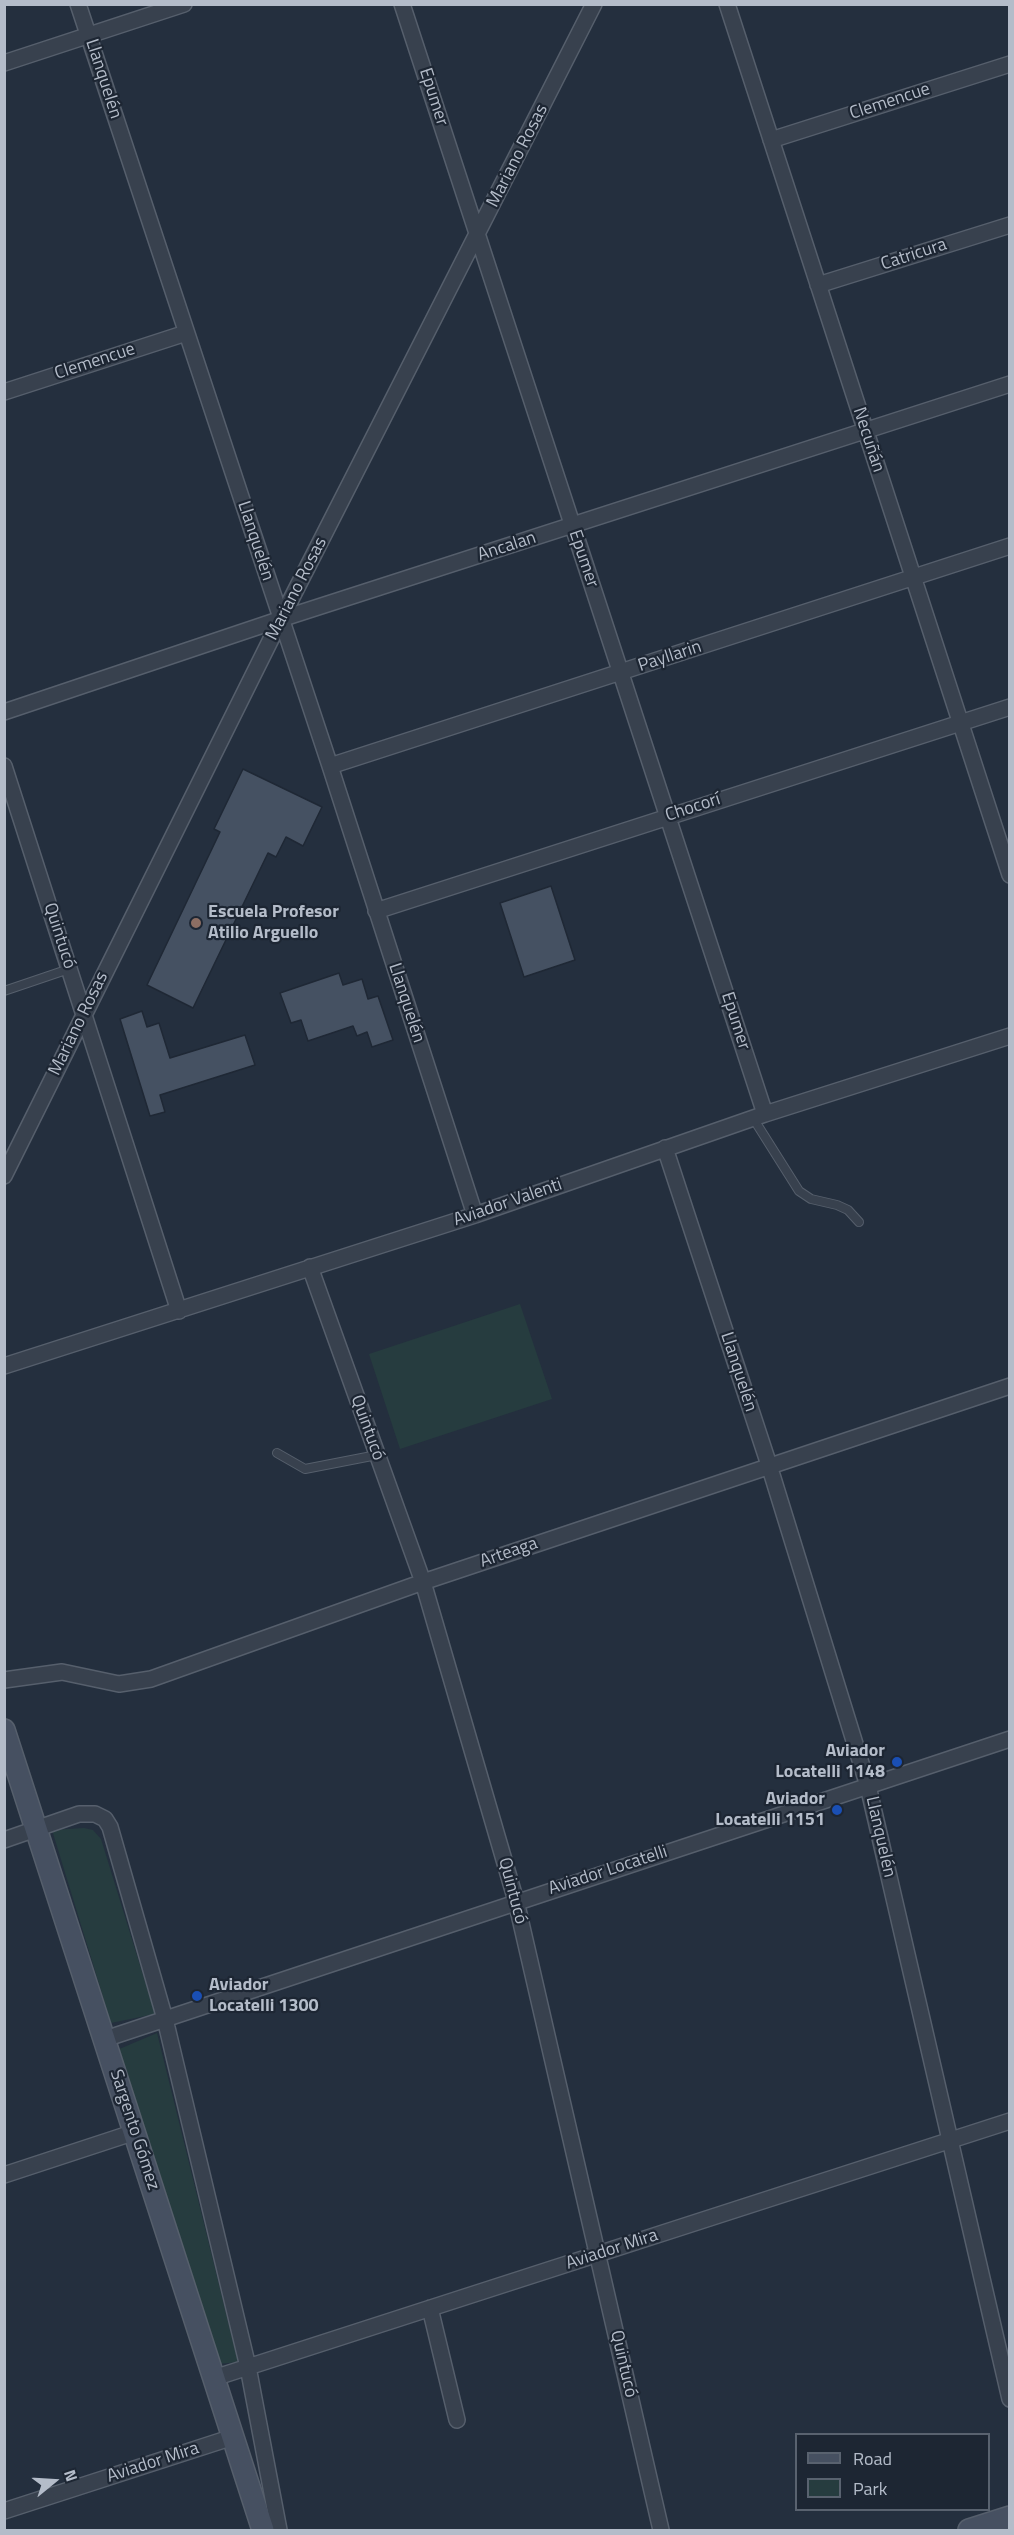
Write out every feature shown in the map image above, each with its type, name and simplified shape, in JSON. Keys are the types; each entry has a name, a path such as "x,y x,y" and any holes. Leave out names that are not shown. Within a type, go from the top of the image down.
{"main road":[{"name":"Sargento Gómez","path":"4,1730 38,1829 263,2530"},
{"path":"969,2530 1010,2517"}],"street":[{"name":"Llanquelén","path":"78,4 282,619 475,1215"},
{"path":"4,63 184,4"},
{"name":"Epumer","path":"402,4 479,235 571,526 668,816 759,1116"},
{"name":"Mariano Rosas","path":"4,1176 282,619 479,235 594,4"},
{"name":"Necuñán","path":"727,4 1010,875"},
{"name":"Clemencue","path":"771,140 1010,64"},
{"name":"Catricura","path":"818,285 1010,225"},
{"name":"Clemencue","path":"4,392 186,333"},
{"name":"Ancalan","path":"4,712 282,619 1010,384"},
{"name":"Payllarin","path":"330,766 1010,546"},
{"name":"Chocorí","path":"376,911 1010,707"},
{"name":"Quintucó","path":"4,766 179,1311"},
{"name":"Aviador Valenti","path":"4,1366 475,1215 759,1116 1010,1036"},
{"name":"Llanquelén","path":"665,1148 769,1465 868,1786 1010,2399"},
{"name":"Quintucó","path":"310,1267 423,1582 516,1901 661,2530"},
{"name":"Arteaga","path":"4,1680 62,1672 119,1684 151,1679 423,1582 1010,1386"},
{"name":"Aviador Locatelli","path":"105,2039 1010,1739"},
{"path":"4,1839 79,1814 94,1814 105,1819 110,1827 165,2019 248,2367 279,2530"},
{"name":"Aviador Mira","path":"214,2378 1010,2121"},
{"path":"4,2175 135,2132"},
{"path":"430,2308 457,2420"},
{"name":"Aviador Mira","path":"4,2511 233,2437"}],"lane":[{"path":"4,991 69,969"},
{"path":"759,1116 800,1191 811,1199 848,1210 859,1222"},
{"path":"277,1453 305,1469 377,1455"}],"green space":[{"path":"520,1304 552,1399 400,1449 369,1354"},
{"path":"84,1828 93,1830 101,1839 155,2014 111,2023 52,1830"},
{"path":"157,2033 238,2362 218,2364 117,2050"}],"building":[{"path":"243,769 322,807 303,846 286,837 276,857 268,853 193,1008 147,985 220,832 214,829"},
{"path":"551,886 575,960 524,977 500,903"},
{"path":"339,973 343,985 362,979 368,999 378,996 393,1040 372,1047 367,1032 357,1036 353,1026 308,1041 301,1020 291,1023 280,993"},
{"path":"142,1011 147,1027 159,1023 170,1058 245,1035 255,1065 160,1095 165,1112 150,1116 120,1019"}],"place":[{"name":"Escuela Profesor Atilio Arguello","path":"196,923"},
{"name":"Aviador Locatelli 1148","path":"897,1762"},
{"name":"Aviador Locatelli 1151","path":"837,1810"},
{"name":"Aviador Locatelli 1300","path":"197,1996"}]}
